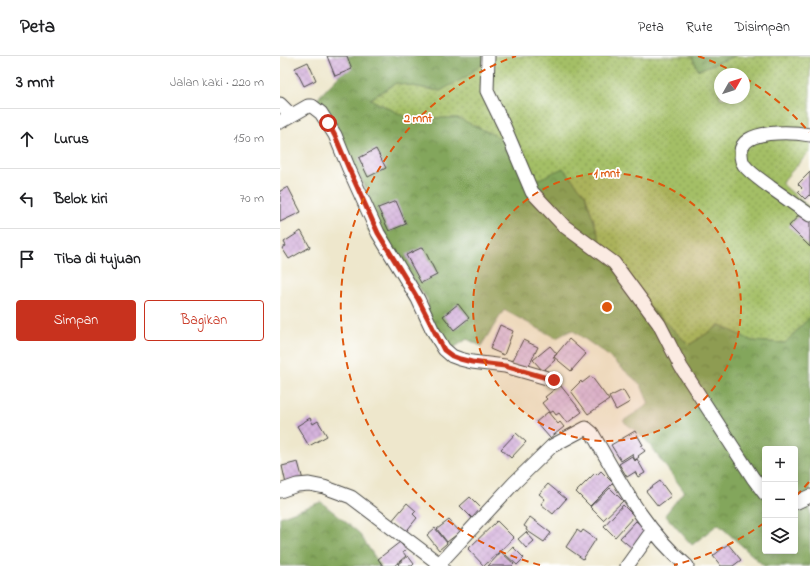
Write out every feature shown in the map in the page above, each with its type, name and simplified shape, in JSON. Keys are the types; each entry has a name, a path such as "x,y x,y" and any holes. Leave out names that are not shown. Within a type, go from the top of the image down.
{"street":[{"path":"488,56 487,91 504,126 532,192 564,226 614,263 659,324 681,367 762,490"},
{"path":"280,104 285,118 302,108 312,106 321,113 328,123 378,233 418,299 444,350 452,356 460,359 505,366 554,380"},
{"path":"810,135 788,133 760,134 744,144 741,152 742,164 752,174 810,215"},
{"path":"280,491 297,484 309,484 324,487 351,497 441,565 514,483 552,446 586,428 592,433 632,503 652,531 688,566"},
{"path":"798,502 810,496"},
{"path":"627,566 652,531"}],"green space":[{"path":"332,56 492,56 466,77 440,91 396,83 370,99 408,118 458,118 503,139 533,182 563,168 585,194 602,246 634,292 689,345 720,325 752,341 785,343 810,317 810,566 764,566 718,524 692,545 665,515 684,491 646,440 623,421 649,404 641,385 606,354 572,330 556,338 504,310 481,346 467,339 446,353 427,332 428,300 392,250 368,230 369,195 347,151 317,99 339,76"},
{"path":"492,56 692,56 698,70 735,56 810,56 810,153 809,152 781,183 810,208 810,317 785,343 752,341 720,325 689,345 634,292 602,246 585,194 533,183 458,118 408,118 370,99 396,83 440,91"},
{"path":"692,56 735,56 698,70"},
{"path":"321,502 358,532 381,566 280,566 280,517"}],"building":[{"path":"327,56 347,56 352,69 335,76"},
{"path":"308,62 316,80 304,86 295,68"},
{"path":"376,149 386,168 368,177 359,158"},
{"path":"810,172 810,196 809,195 805,199 798,192 802,188 798,184"},
{"path":"288,187 301,212 280,222 280,191"},
{"path":"396,201 406,224 389,231 378,208"},
{"path":"801,213 810,222 810,247 789,226"},
{"path":"301,231 310,247 289,259 282,248 286,246 284,242"},
{"path":"423,247 437,275 421,283 406,255"},
{"path":"458,304 469,318 454,330 443,316"},
{"path":"500,325 513,331 504,355 490,349"},
{"path":"569,339 586,354 571,371 554,357"},
{"path":"523,340 538,347 526,372 511,364"},
{"path":"550,346 557,354 553,357 555,360 543,371 533,360"},
{"path":"591,376 609,400 588,414 571,391 581,381 582,383"},
{"path":"560,385 582,412 567,423 559,413 556,415 553,411 550,413 542,403 547,399 545,397"},
{"path":"623,390 630,402 616,410 609,397"},
{"path":"548,412 558,424 560,422 564,427 550,438 536,422"},
{"path":"310,418 313,424 318,421 327,436 309,446 297,426"},
{"path":"635,431 643,445 641,446 645,451 635,460 632,454 621,461 611,445"},
{"path":"516,433 526,442 511,458 501,449"},
{"path":"632,456 635,461 637,459 645,473 638,477 635,472 627,477 619,464"},
{"path":"298,462 303,480 286,484 282,466"},
{"path":"601,471 613,483 590,506 576,492 595,473 597,475"},
{"path":"660,481 671,496 658,506 646,491"},
{"path":"548,484 566,499 553,514 541,504 545,499 539,494"},
{"path":"610,488 623,501 603,520 590,507"},
{"path":"470,497 482,509 472,518 460,506"},
{"path":"407,503 416,511 413,514 417,518 404,534 391,522"},
{"path":"623,505 634,516 615,537 604,526"},
{"path":"530,517 551,533 544,542 526,530 527,528 524,526"},
{"path":"449,520 460,532 447,542 437,529"},
{"path":"497,521 514,538 484,566 468,549"},
{"path":"636,521 647,530 632,548 620,538"},
{"path":"435,528 447,543 439,550 427,535"},
{"path":"577,530 581,533 583,530 596,539 583,559 566,547"},
{"path":"526,532 534,541 526,548 518,539"},
{"path":"400,542 406,550 403,552 406,556 394,566 383,566 378,559"},
{"path":"728,544 741,560 733,566 721,566 713,556"},
{"path":"513,547 524,558 517,565 506,555"},
{"path":"501,552 514,564 512,566 488,566"},
{"path":"408,556 414,564 412,566 400,566 398,564"}],"route":[{"path":"328,123 378,233 418,299 444,350 452,356 460,359 505,366 554,380"}]}
